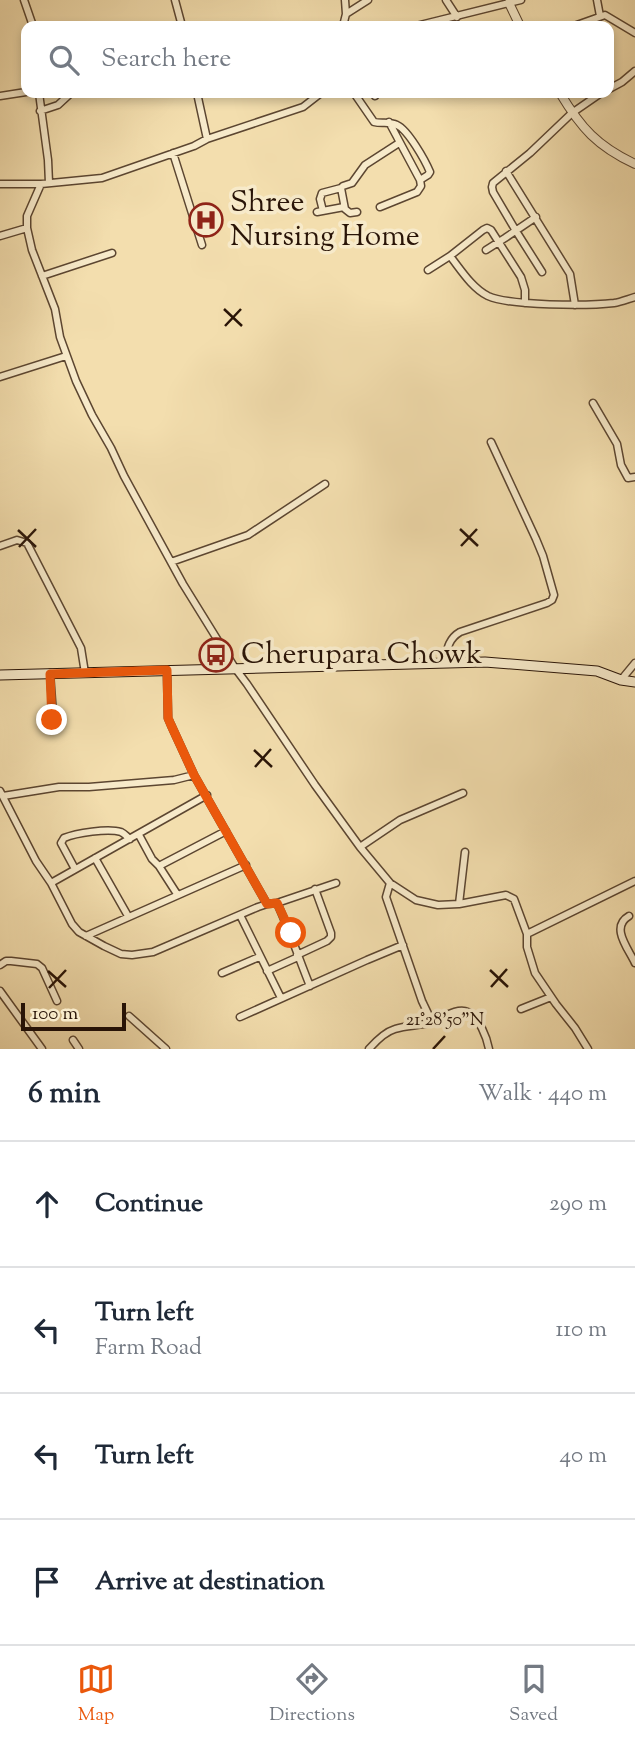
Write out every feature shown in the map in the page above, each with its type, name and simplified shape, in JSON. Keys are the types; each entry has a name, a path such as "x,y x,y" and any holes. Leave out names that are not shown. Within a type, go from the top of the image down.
{"main road":[{"path":"0,675 485,662 597,671 635,682"}],"street":[{"path":"24,0 31,21"},
{"path":"175,0 181,21"},
{"path":"344,21 345,0"},
{"path":"346,14 368,0"},
{"path":"446,0 457,17"},
{"path":"439,21 521,0"},
{"path":"597,0 600,16"},
{"path":"511,2 518,21"},
{"path":"587,21 600,16 609,17 635,33"},
{"path":"614,86 635,71"},
{"path":"0,96 21,93"},
{"path":"39,98 48,160 45,184 27,216 28,238 55,309 60,337 76,382 183,584 235,668 315,785 390,883 416,900 438,905 506,895 514,899 527,934 531,965 588,1049"},
{"path":"40,111 58,105 66,98"},
{"path":"198,98 207,139"},
{"path":"0,184 45,184 102,178 303,107 315,98"},
{"path":"357,98 374,122 389,122 403,129 430,172 420,180"},
{"path":"563,98 572,113 601,146 635,164"},
{"path":"542,272 516,231 492,187 493,183 572,113 594,98"},
{"path":"380,207 416,192 421,186 389,122"},
{"path":"344,207 320,211 322,193 352,183 365,165 399,143"},
{"path":"173,153 202,245"},
{"path":"506,171 570,274 575,305"},
{"path":"341,188 344,207 348,212 357,212"},
{"path":"486,250 536,217"},
{"path":"0,236 27,228"},
{"path":"428,270 488,228 521,277 525,303"},
{"path":"42,276 112,253"},
{"path":"450,256 469,281 486,295 500,300 575,305 615,303 635,297"},
{"path":"0,377 66,356"},
{"path":"593,403 617,444 621,465 628,478 635,477"},
{"path":"444,663 449,641 453,636 547,603 554,595 536,539 491,442"},
{"path":"171,562 248,535 325,484"},
{"path":"0,546 17,540 27,543 81,648 85,673"},
{"path":"621,680 635,663"},
{"path":"167,670 168,718 194,775 267,904"},
{"path":"50,674 54,728"},
{"path":"194,775 174,780 1,793 36,861 79,932 121,954 153,952 267,904 336,883"},
{"path":"360,847 400,820 463,793"},
{"path":"51,883 207,796"},
{"path":"75,869 61,843 64,838 113,831 124,833 130,839"},
{"path":"159,866 226,831"},
{"path":"139,835 177,894"},
{"path":"458,904 465,852"},
{"path":"95,858 128,916"},
{"path":"86,936 246,865"},
{"path":"527,934 635,881"},
{"path":"390,883 386,897 422,1001 432,1022"},
{"path":"267,971 331,937 315,890"},
{"path":"277,903 310,986"},
{"path":"240,915 281,998"},
{"path":"629,916 620,925 620,932 635,963"},
{"path":"240,1017 403,946"},
{"path":"222,973 259,957"},
{"path":"0,965 6,961 37,964 42,968 57,1002"},
{"path":"0,991 43,1049"},
{"path":"521,1009 551,997"},
{"path":"369,1049 393,1029 432,1022 457,1011 472,1014 484,1032 489,1049"},
{"path":"129,1016 166,1049"},
{"path":"73,1040 79,1049"}],"place":[{"name":"Shree Nursing Home","path":"206,220"},
{"name":"Cherupara Chowk","path":"216,655"}],"route":[{"path":"52,720 50,674 167,670 168,718 194,775 267,904 277,903 291,933"}]}
